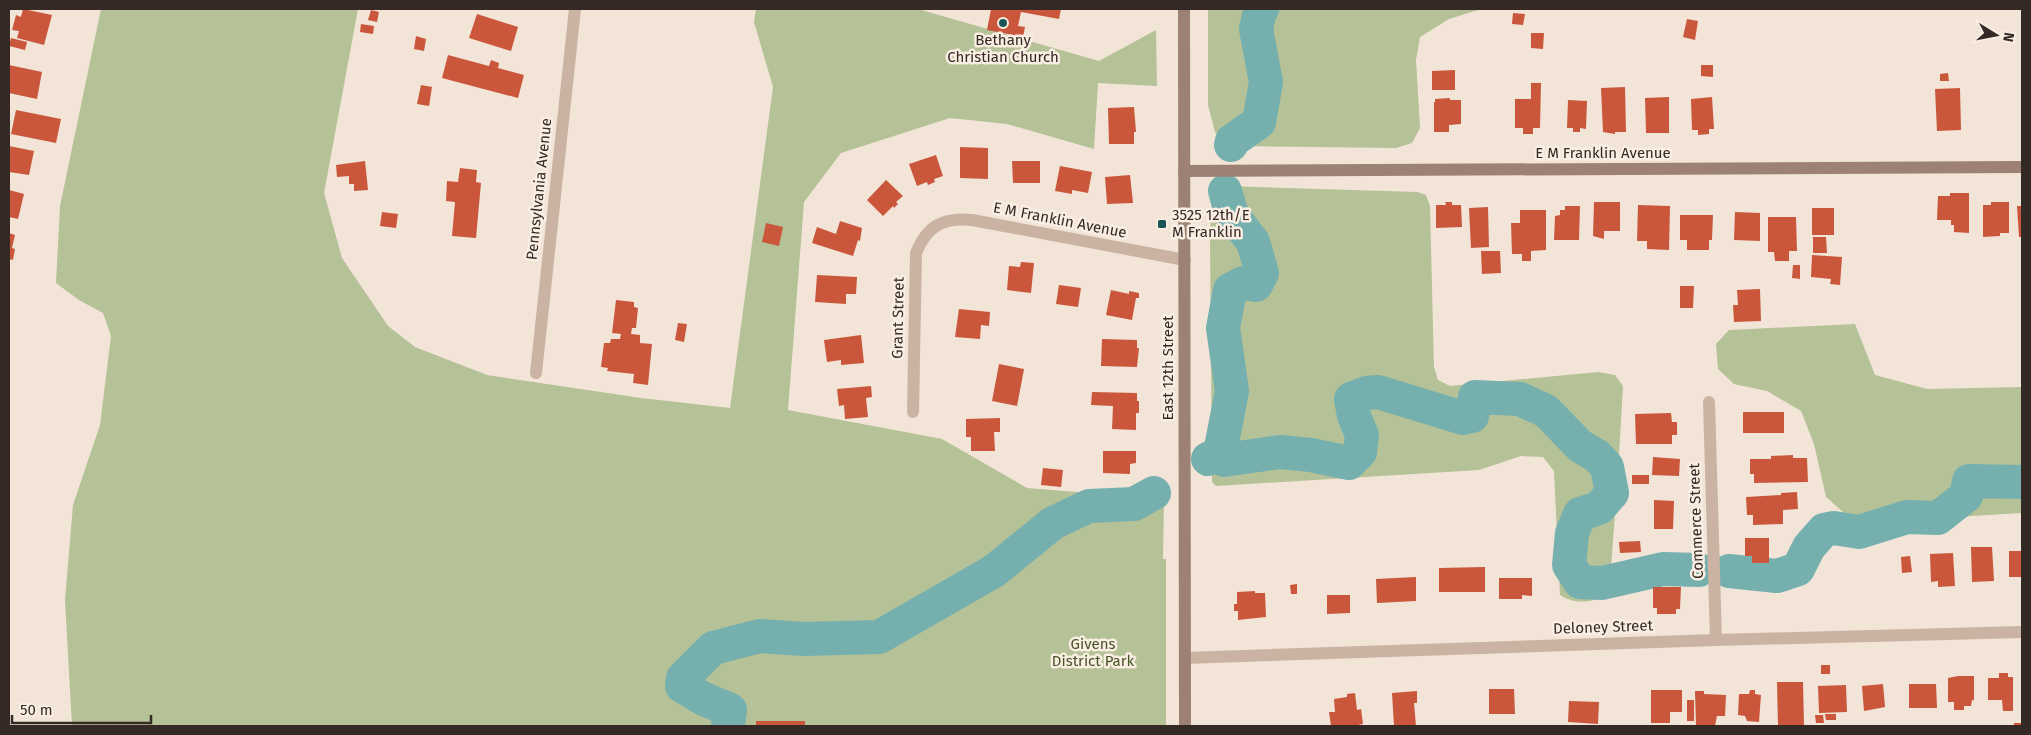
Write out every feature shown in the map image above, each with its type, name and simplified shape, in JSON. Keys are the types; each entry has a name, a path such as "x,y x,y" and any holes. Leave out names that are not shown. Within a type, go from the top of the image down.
{"street":[{"name":"Pennsylvania Avenue","path":"536,373 576,9"},
{"name":"East 12th Street","path":"1184,9 1185,726"},
{"name":"E M Franklin Avenue","path":"1184,171 2022,167"},
{"name":"E M Franklin Avenue","path":"931,230 950,220 972,220 1184,260"},
{"name":"Grant Street","path":"913,412 916,254 921,243 931,230"},
{"name":"Commerce Street","path":"1708,402 1716,640"},
{"name":"Deloney Street","path":"1185,658 1716,640 2022,632"}],"green space":[{"name":"Givens District Park","path":"101,9 358,9 324,193 342,258 388,326 415,347 487,375 641,398 730,408 773,87 754,22 756,9 918,9 1099,61 1156,30 1157,86 1098,83 1094,149 1007,124 950,118 841,153 804,202 788,410 942,439 1027,488 1164,499 1163,559 1166,559 1166,726 72,726 65,600 73,505 100,425 111,336 103,313 79,300 56,283 60,206"},
{"path":"1208,9 1481,9 1449,19 1420,37 1416,60 1420,128 1412,143 1396,148 1233,146 1215,132 1208,105"},
{"path":"1225,186 1417,192 1426,195 1430,206 1434,367 1438,380 1450,386 1599,372 1615,375 1623,386 1609,593 1598,599 1585,602 1572,600 1560,595 1554,471 1543,457 1521,456 1479,470 1216,486 1212,482 1210,236 1212,192"},
{"path":"1855,324 1875,375 1927,389 2022,387 2022,513 1869,522 1843,512 1826,497 1814,444 1801,411 1767,391 1734,384 1718,369 1716,344 1729,330"}],"building":[{"path":"23,9 52,15 44,45 17,38 19,31 12,30 16,15 21,17"},
{"name":"Bethany Christian Church","path":"991,9 1061,9 1059,19 1021,12 1018,26 1025,27 1023,37 987,30"},
{"path":"371,10 379,12 377,22 368,20"},
{"path":"1513,13 1525,14 1523,25 1512,24"},
{"path":"477,14 518,27 511,51 469,38"},
{"path":"1687,19 1698,21 1695,40 1683,37"},
{"path":"361,24 374,26 373,34 360,32"},
{"path":"1531,33 1544,33 1543,49 1531,48"},
{"path":"416,36 426,39 424,51 414,49"},
{"path":"11,38 27,42 25,50 9,46"},
{"path":"448,55 489,66 491,60 499,63 498,68 524,75 518,98 442,78"},
{"path":"9,65 42,72 37,99 9,93"},
{"path":"1701,65 1713,65 1713,77 1701,76"},
{"path":"1455,70 1455,90 1432,90 1432,71"},
{"path":"1948,73 1949,81 1940,81 1940,74"},
{"path":"1531,83 1541,83 1540,128 1533,128 1533,134 1523,134 1523,128 1515,128 1515,99 1531,99"},
{"path":"421,85 432,87 429,106 417,104"},
{"path":"1625,87 1626,132 1615,132 1615,134 1603,132 1601,88"},
{"path":"1960,88 1961,130 1937,131 1935,89"},
{"path":"1669,97 1669,133 1646,133 1645,98"},
{"path":"1712,97 1714,129 1709,129 1709,134 1698,135 1698,130 1692,130 1691,99"},
{"path":"1450,98 1450,100 1461,100 1461,124 1449,125 1449,132 1434,132 1435,99"},
{"path":"1568,100 1587,101 1586,129 1580,128 1580,132 1573,132 1573,128 1567,128"},
{"path":"1134,107 1136,132 1134,132 1134,144 1109,144 1108,108"},
{"path":"16,110 61,119 56,143 11,134"},
{"path":"9,146 34,151 29,175 9,172"},
{"path":"960,147 988,148 988,179 960,178"},
{"path":"936,155 943,176 934,179 935,182 928,185 927,182 917,186 909,164"},
{"path":"365,161 368,190 354,191 354,184 349,184 349,176 337,177 336,165"},
{"path":"1012,161 1040,161 1040,183 1013,183"},
{"path":"1060,166 1092,172 1088,193 1072,190 1072,194 1055,191"},
{"path":"460,168 477,170 476,182 481,183 476,238 452,236 455,202 446,201 447,181 458,182"},
{"path":"1130,175 1133,203 1107,204 1105,177"},
{"path":"886,180 903,196 896,202 898,204 894,208 893,206 883,216 867,200"},
{"path":"9,190 24,194 18,219 9,217"},
{"path":"1950,193 1969,193 1969,233 1954,232 1954,225 1951,225 1951,220 1937,220 1938,196 1950,196"},
{"path":"1445,202 1452,202 1452,205 1461,205 1462,227 1436,228 1436,205 1446,205"},
{"path":"1594,202 1620,202 1620,231 1604,231 1604,239 1593,236"},
{"path":"1991,202 2009,202 2009,233 2000,233 2000,236 1983,237 1983,205 1991,205"},
{"path":"1638,205 1670,206 1669,250 1647,249 1647,241 1637,241"},
{"path":"1565,206 1580,206 1579,240 1554,240 1555,216 1560,215 1560,210 1565,210"},
{"path":"2017,206 2022,206 2022,237 2019,237"},
{"path":"1488,207 1489,247 1471,248 1469,208"},
{"path":"1812,208 1834,208 1834,235 1812,235"},
{"path":"1520,210 1546,210 1546,250 1531,251 1531,261 1522,261 1522,254 1512,254 1511,223 1520,223"},
{"path":"382,212 398,214 396,228 380,226"},
{"path":"1735,212 1760,213 1760,241 1734,240"},
{"path":"1680,215 1713,215 1712,240 1709,240 1709,250 1687,250 1687,240 1680,240"},
{"path":"1768,217 1796,217 1797,251 1789,251 1789,261 1775,261 1774,252 1768,252"},
{"path":"840,221 862,228 860,241 858,240 853,256 812,243 817,227 836,234"},
{"path":"766,223 783,227 779,246 762,242"},
{"path":"9,233 15,235 12,248 15,249 13,260 9,259"},
{"path":"1813,237 1826,237 1827,253 1813,253"},
{"path":"1481,251 1500,251 1501,273 1482,274"},
{"path":"1812,255 1842,257 1840,285 1830,284 1831,279 1811,277"},
{"path":"1021,262 1034,263 1031,293 1007,290 1009,266 1020,267"},
{"path":"1793,265 1800,265 1800,279 1792,278"},
{"path":"817,275 857,277 856,294 846,294 846,304 815,302"},
{"path":"1059,285 1081,288 1078,307 1056,304"},
{"path":"1680,286 1694,286 1693,308 1680,308"},
{"path":"1760,289 1761,321 1734,322 1733,305 1738,305 1737,290"},
{"path":"1111,290 1129,294 1129,291 1139,293 1139,298 1136,298 1132,320 1106,315"},
{"path":"616,300 634,302 634,307 638,308 636,328 632,328 631,334 640,335 640,343 652,344 648,385 633,383 634,374 607,371 608,368 601,367 604,343 610,343 611,339 620,339 621,334 612,333"},
{"path":"959,309 990,312 989,326 981,325 980,339 955,337"},
{"path":"678,323 687,324 684,342 675,340"},
{"path":"861,335 864,363 841,365 841,360 827,362 824,340"},
{"path":"1102,339 1137,340 1137,348 1139,348 1137,367 1101,366"},
{"path":"999,364 1024,369 1017,406 992,401"},
{"path":"871,386 872,397 866,398 868,417 845,419 844,405 839,406 837,389"},
{"path":"1092,392 1137,393 1139,413 1136,413 1136,430 1112,429 1113,406 1091,405"},
{"path":"1743,412 1784,412 1784,433 1743,433"},
{"path":"1671,413 1672,422 1677,422 1677,435 1672,435 1672,444 1636,444 1635,414"},
{"path":"1000,418 1000,432 994,432 995,451 971,451 971,437 966,437 966,419"},
{"path":"1103,451 1136,451 1136,463 1130,464 1130,474 1103,473"},
{"path":"1793,455 1793,458 1807,458 1808,482 1754,483 1754,474 1750,474 1750,459 1771,459 1771,456"},
{"path":"1653,457 1680,459 1679,476 1652,475"},
{"path":"1043,468 1063,470 1061,487 1041,485"},
{"path":"1632,475 1649,475 1649,484 1632,484"},
{"path":"1797,492 1798,509 1783,510 1783,524 1753,525 1753,515 1747,515 1746,497"},
{"path":"1654,500 1674,501 1673,529 1654,529"},
{"path":"1745,538 1769,538 1769,563 1752,563 1752,556 1745,556"},
{"path":"1640,541 1641,552 1620,553 1619,542"},
{"path":"1971,547 1992,547 1994,581 1972,582"},
{"path":"2009,551 2022,551 2022,577 2009,577"},
{"path":"1953,553 1955,586 1938,587 1938,581 1931,582 1930,554"},
{"path":"1910,556 1912,572 1902,573 1901,557"},
{"path":"1485,567 1485,592 1439,592 1439,568"},
{"path":"1416,577 1416,601 1377,603 1376,579"},
{"path":"1499,578 1532,578 1532,596 1522,595 1522,599 1499,599"},
{"path":"1297,584 1297,594 1291,594 1290,585"},
{"path":"1653,587 1681,587 1680,609 1676,609 1676,614 1657,614 1657,608 1653,608"},
{"path":"1255,591 1255,593 1265,593 1266,617 1238,620 1238,611 1234,611 1234,604 1237,604 1237,592"},
{"path":"1327,595 1350,595 1350,613 1327,614"},
{"path":"1821,665 1830,665 1830,674 1821,674"},
{"path":"1999,673 2008,673 2008,677 2013,677 2013,711 2003,711 2002,700 1988,700 1988,678 1999,678"},
{"path":"1974,676 1974,700 1972,700 1971,706 1964,706 1964,710 1954,710 1954,702 1948,702 1948,678"},
{"path":"1777,682 1803,682 1804,726 1778,726"},
{"path":"1883,684 1885,707 1864,711 1862,686"},
{"path":"1909,684 1936,684 1937,708 1909,708"},
{"path":"1846,685 1847,712 1819,713 1818,686"},
{"path":"1489,689 1514,689 1515,714 1489,714"},
{"path":"1651,690 1682,690 1682,712 1670,712 1670,723 1651,723"},
{"path":"1750,690 1755,690 1755,694 1761,695 1759,722 1747,721 1745,716 1738,715 1739,694 1749,694"},
{"path":"1417,691 1417,703 1414,703 1416,726 1394,726 1392,693"},
{"path":"1695,691 1704,691 1704,694 1726,695 1725,716 1717,716 1715,726 1696,726"},
{"path":"1355,693 1357,710 1361,709 1363,724 1359,726 1331,726 1329,712 1335,712 1334,699 1347,697 1347,694"},
{"path":"1687,700 1694,700 1694,721 1687,721"},
{"path":"1569,701 1599,702 1598,724 1568,722"},
{"path":"1825,714 1836,714 1836,720 1826,720"},
{"path":"1815,715 1823,715 1824,723 1816,723"},
{"path":"756,721 805,721 805,726 756,726"},
{"path":"2014,723 2022,723 2022,726 2014,726"}],"waterway":[{"path":"1231,145 1232,141 1259,122 1266,82 1256,29 1260,10 1262,9"},
{"path":"1208,459 1220,453 1232,391 1223,328 1230,290 1243,283 1256,285 1262,273 1253,242 1232,215 1225,191"},
{"path":"1220,453 1224,460 1280,452 1311,455 1349,463 1360,452 1362,435 1354,416 1351,399 1366,393 1378,392 1463,418 1472,416 1475,397 1520,399 1546,411 1580,446 1597,456 1607,467 1612,493 1599,508 1580,514 1572,533 1569,565 1580,582 1602,583 1663,569 1699,570"},
{"path":"1729,571 1777,576 1798,569 1809,547 1824,530 1834,528 1859,532 1907,517 1938,518 1966,496 1969,481 2022,482"},
{"path":"728,726 730,710 702,698 682,686 683,678 713,648 760,636 803,639 879,637 994,571 1053,523 1089,506 1134,504 1154,493"}],"place":[{"name":"Bethany Christian Church","path":"1003,23"},
{"name":"3525 12th/E M Franklin","path":"1162,224"}]}
